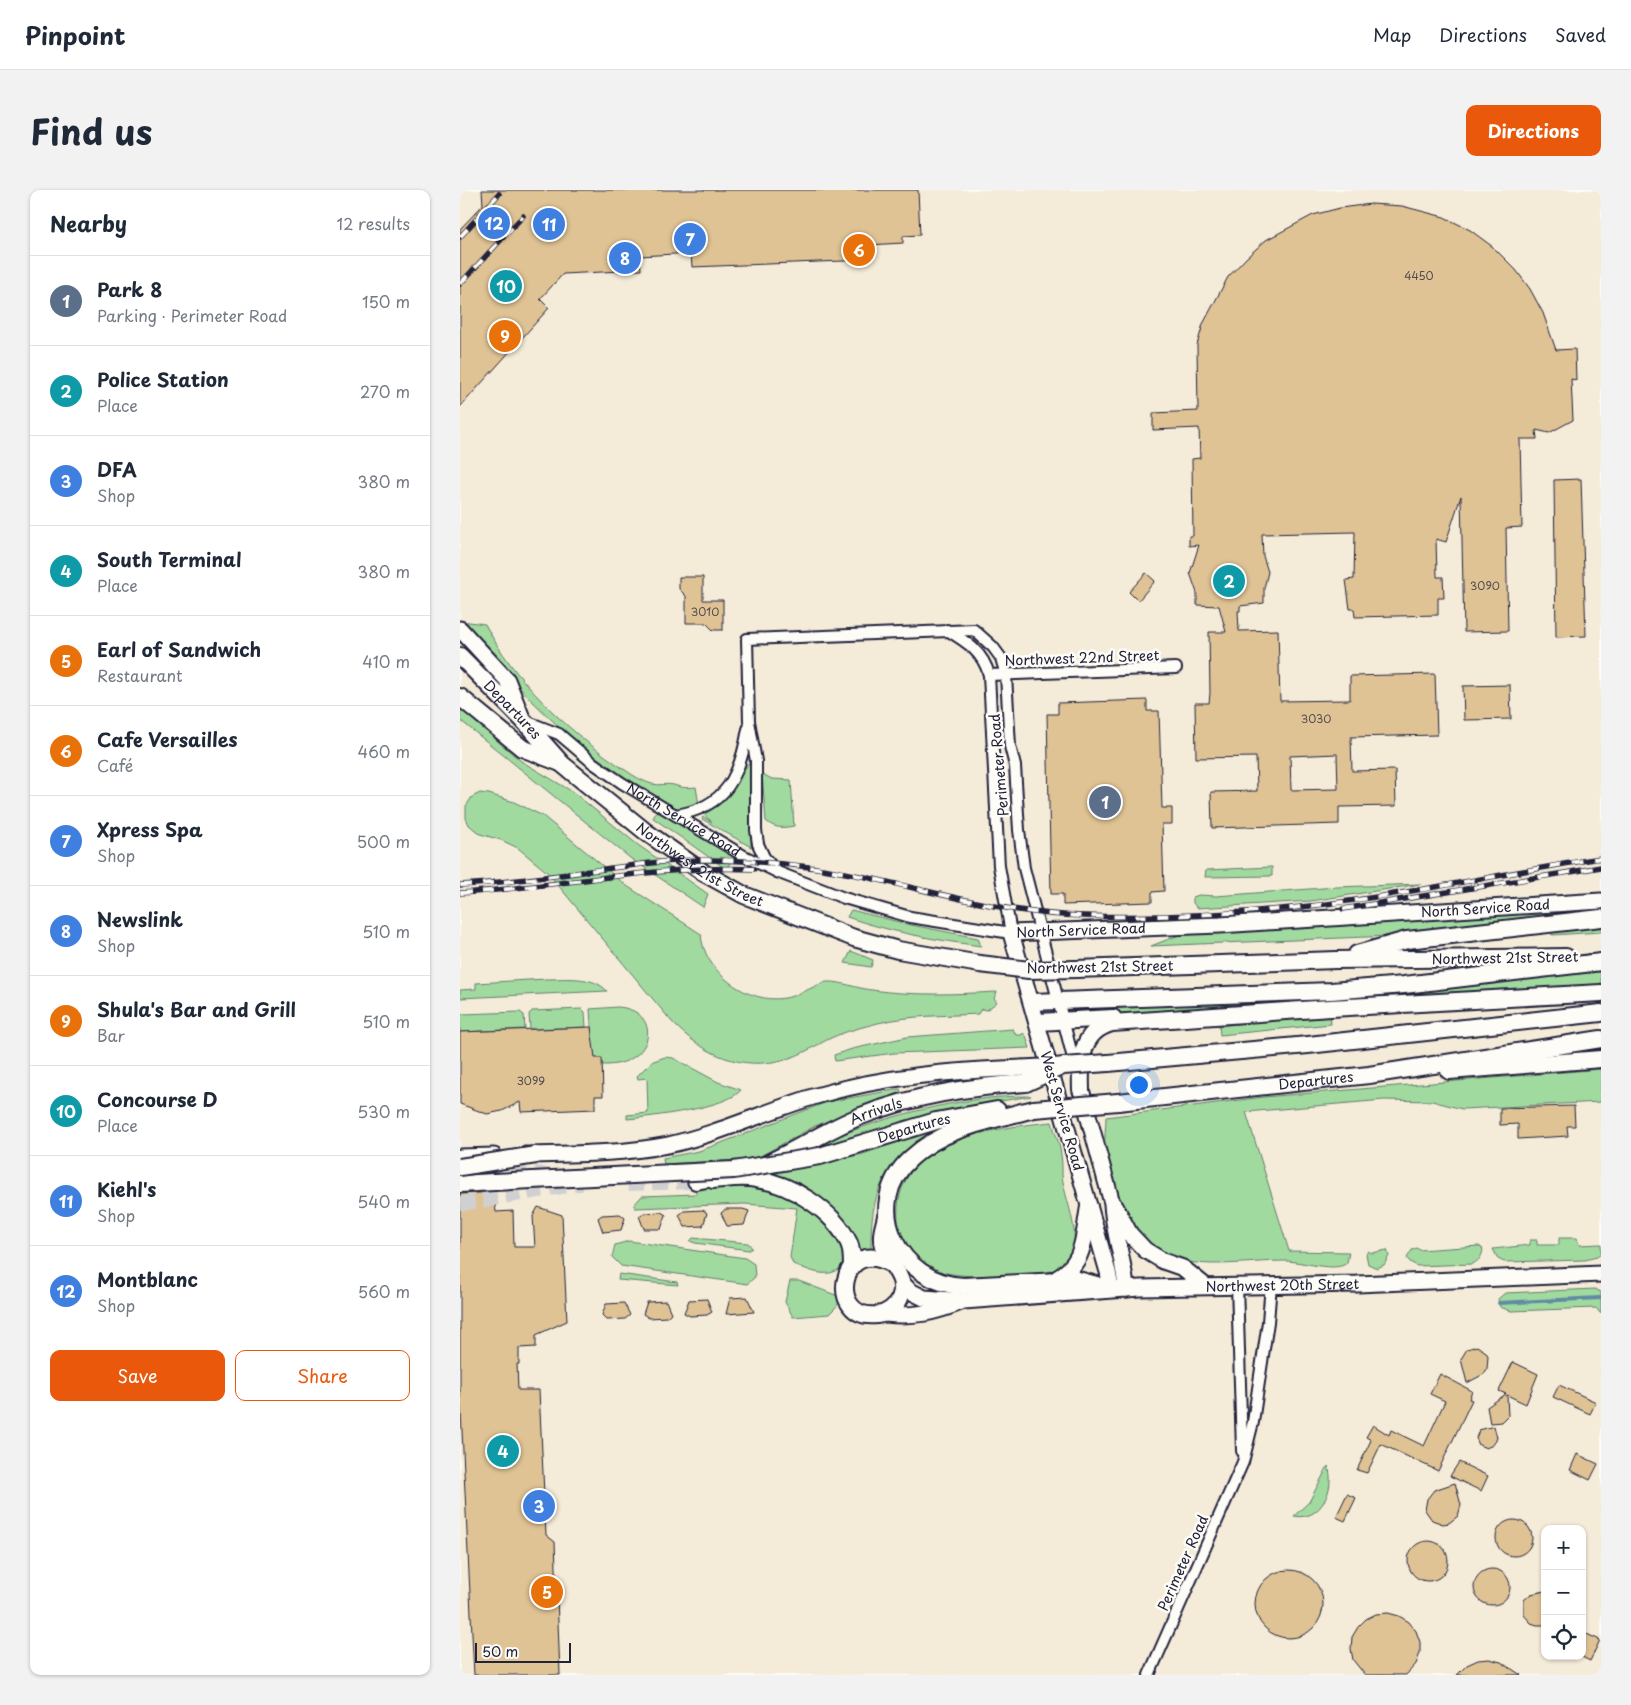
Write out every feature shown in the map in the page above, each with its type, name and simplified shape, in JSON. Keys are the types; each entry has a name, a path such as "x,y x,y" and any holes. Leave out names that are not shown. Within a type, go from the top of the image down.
{"main road":[{"name":"Departures","path":"460,656 523,720 562,764"},
{"path":"460,697 522,748 562,764"},
{"name":"Northwest 21st Street","path":"562,764 683,859 744,895 831,930 876,945 922,955 1029,970 1076,970 1336,960 1601,956"},
{"path":"1336,960 1407,940 1601,918"},
{"path":"1032,1002 1340,990 1414,984 1601,962"},
{"path":"1081,1090 1084,1052 1090,1034 1104,1025 1128,1021 1601,994"},
{"name":"Arrivals","path":"852,1266 849,1243 839,1230 822,1211 792,1191 780,1185 754,1178 696,1181 764,1165 827,1131 860,1116 904,1102 1063,1066 1308,1046 1601,1013"},
{"path":"1038,1022 1112,1018 1128,1021"},
{"path":"1370,1075 1601,1039"},
{"path":"1370,1075 1417,1074 1601,1058"},
{"name":"Departures","path":"460,1184 734,1170 820,1156 955,1117 1012,1108 1034,1109 1118,1102 1370,1075"},
{"path":"891,1264 875,1258 859,1261 852,1266 845,1278 844,1286 848,1301 864,1314 885,1314 897,1304 902,1290 900,1275 891,1264 882,1239 887,1212 888,1192 896,1175 920,1150 958,1131 1034,1109"},
{"path":"460,1167 536,1155"},
{"path":"1054,1281 1068,1272 1080,1255 1089,1207"},
{"path":"887,1212 888,1222 899,1250 913,1267 929,1278 946,1284 964,1286 1078,1280 1118,1289"}],"street":[{"path":"460,629 508,680 523,720"},
{"name":"Perimeter Road","path":"947,630 971,645 982,657 989,675 999,866 1011,933"},
{"name":"Perimeter Road","path":"777,872 764,857 758,844 756,761 749,720 747,639 974,630 984,637 1001,658 1006,674 1010,746 1015,766 1020,843 1028,892 1039,934"},
{"name":"Northwest 22nd Street","path":"989,675 1176,668"},
{"name":"North Service Road","path":"523,720 559,734 614,778 744,856 777,872 844,898 910,917 1011,933 1039,934 1220,925 1601,901"},
{"name":"Perimeter Road","path":"676,815 692,813 705,807 728,787 742,760 749,720"},
{"name":"West Service Road","path":"1011,933 1108,1272 1118,1289"},
{"name":"West Service Road","path":"1039,934 1112,1203 1113,1221 1122,1260 1118,1289"},
{"path":"460,1157 590,1153 652,1147 687,1140 816,1096 860,1086 931,1074 1024,1075"},
{"path":"1112,1203 1117,1208 1130,1234 1145,1250 1163,1261 1183,1268 1204,1285"},
{"name":"Northwest 20th Street","path":"902,1283 924,1298 964,1300 1204,1285 1357,1284 1601,1274"},
{"name":"Perimeter Road","path":"1238,1284 1240,1420 1243,1462"},
{"name":"Perimeter Road","path":"1149,1675 1243,1462 1253,1422 1268,1322 1271,1284"},
{"name":"Northwest 20th Street","path":"885,1314 901,1316 933,1313 964,1300"}],"shaded area":[{"path":"460,190 1601,190 1601,1675 460,1675"}],"green space":[{"path":"461,621 485,624 497,645 525,683 559,718 596,749 637,778 647,782 655,785 672,784 680,787 696,787 699,805 681,809 673,807 607,766 559,727 527,696"},
{"path":"460,709 521,761 573,792 638,845 708,894 703,907 630,858 460,720"},
{"path":"750,761 751,847 702,819 703,817 712,822 703,814 726,798"},
{"path":"762,774 772,779 791,780 794,826 779,827 766,821"},
{"path":"480,793 514,802 543,816 627,886 701,934 704,948 710,961 730,982 743,991 771,999 785,998 824,983 832,982 887,992 919,994 997,992 994,998 997,1002 987,1010 981,1009 978,1014 903,1018 866,1026 849,1031 786,1059 754,1063 724,1057 697,1043 672,1022 547,872 518,848 501,840 480,834 469,825 466,818 466,806 472,797"},
{"path":"657,811 734,857 726,869 653,818"},
{"path":"1272,867 1272,876 1205,877 1206,870"},
{"path":"1421,884 1311,901 1197,908 1193,903 1193,897 1199,895 1216,896 1336,887"},
{"path":"851,910 911,925 978,938 981,946 930,938 880,927 847,917"},
{"path":"1562,910 1562,916 1389,936 1151,946 1179,935"},
{"path":"1601,924 1601,932 1552,935 1551,932 1553,930"},
{"path":"851,951 873,960 871,967 845,963"},
{"path":"1601,972 1601,988 1101,1014 1102,1006 1465,983"},
{"path":"546,979 587,980 594,982 607,991 460,998 460,990 476,989 476,983"},
{"path":"618,1007 632,1010 642,1018 647,1027 647,1038 643,1048 634,1057 620,1063 602,1065 593,1053 590,1009"},
{"path":"582,1009 585,1012 586,1027 530,1029 529,1014 532,1011"},
{"path":"520,1012 524,1015 525,1029 460,1032 460,1017 462,1014"},
{"path":"1330,1014 1331,1024 1220,1035 1219,1026"},
{"path":"1013,1029 1016,1035 1022,1035 1023,1033 1026,1036 1030,1048 894,1053 835,1061 834,1055 852,1049 907,1037"},
{"path":"665,1057 673,1058 718,1082 741,1090 721,1102 705,1107 627,1119 627,1115 648,1113 647,1078 638,1079 637,1076 651,1062"},
{"path":"1601,1069 1601,1102 1462,1109 1432,1101 1384,1100 1246,1112 1289,1251 1349,1252 1347,1263 1342,1266 1327,1267 1292,1261 1224,1264 1200,1263 1170,1257 1154,1247 1129,1220 1120,1203 1108,1167 1105,1148 1106,1117 1264,1097"},
{"path":"900,1089 901,1092 815,1126 755,1159 664,1164 663,1158 699,1151 827,1102"},
{"path":"1031,1096 941,1111 813,1148 863,1127 919,1110 977,1099"},
{"path":"1052,1122 1059,1143 1062,1179 1073,1222 1073,1248 1068,1259 1059,1268 1043,1273 976,1276 930,1270 915,1260 903,1241 898,1221 900,1194 911,1172 928,1156 951,1143 1002,1129"},
{"path":"932,1131 934,1134 902,1156 883,1181 873,1212 871,1250 860,1253 847,1228 764,1176 863,1154"},
{"path":"740,1185 767,1187 791,1197 812,1213 830,1232 845,1253 842,1267 830,1273 818,1273 793,1264 790,1257 797,1208 745,1204 635,1208 634,1205 642,1196 696,1194 696,1186"},
{"path":"693,1238 748,1243 752,1248 749,1250 695,1243 690,1241"},
{"path":"1559,1238 1577,1238 1579,1245 1601,1244 1601,1254 1585,1260 1504,1262 1498,1259 1493,1249 1530,1245 1530,1240 1537,1240 1537,1245 1559,1245"},
{"path":"629,1241 745,1258 754,1264 755,1277 747,1284 621,1266 612,1257 615,1245"},
{"path":"1479,1246 1483,1249 1482,1254 1472,1264 1417,1266 1407,1258 1412,1250 1417,1248 1419,1250"},
{"path":"1387,1250 1389,1256 1384,1265 1377,1268 1368,1264 1366,1254 1368,1251 1372,1253"},
{"path":"619,1274 677,1282 678,1285 618,1280"},
{"path":"790,1281 799,1281 838,1296 838,1305 829,1314 793,1317 785,1302"},
{"path":"1595,1289 1601,1292 1601,1314 1596,1308 1511,1311 1500,1307 1498,1299 1505,1293"},
{"path":"1328,1466 1330,1484 1328,1493 1319,1509 1312,1514 1294,1516 1309,1502"}],"building":[{"path":"482,190 918,190 920,235 903,236 903,243 868,245 869,260 692,267 691,253 640,256 641,270 563,274 540,299 549,308 460,407 460,229 483,205"},
{"path":"1371,204 1402,206 1444,217 1470,230 1493,247 1516,270 1530,289 1543,313 1556,350 1575,349 1576,380 1571,379 1573,420 1549,433 1536,430 1537,439 1520,439 1522,527 1506,528 1508,631 1464,632 1461,496 1446,542 1436,539 1437,577 1443,577 1444,598 1438,598 1438,615 1355,617 1354,609 1350,609 1346,580 1354,579 1355,532 1262,534 1263,556 1268,572 1264,588 1264,603 1240,606 1240,611 1238,611 1239,631 1278,630 1280,701 1350,700 1350,676 1435,674 1437,735 1351,737 1352,771 1395,770 1396,806 1339,807 1339,824 1212,828 1211,792 1257,791 1256,757 1196,758 1195,703 1209,703 1209,632 1226,632 1219,606 1197,605 1197,593 1190,573 1199,545 1189,546 1189,536 1193,536 1192,459 1200,458 1199,428 1153,430 1153,413 1198,411 1197,345 1203,324 1228,277 1266,240 1313,215 1340,208","holes":["1337,754 1338,789 1291,790 1290,756"]},
{"path":"1581,479 1586,636 1556,637 1554,480"},
{"path":"1146,573 1155,581 1138,601 1129,592"},
{"path":"679,577 703,577 703,600 723,600 723,630 713,630 706,623 686,623 686,596 679,589"},
{"path":"1510,685 1511,719 1464,720 1463,686"},
{"path":"1147,700 1147,711 1159,711 1162,808 1172,808 1172,824 1162,824 1164,891 1152,892 1152,902 1063,905 1063,894 1051,894 1047,714 1058,714 1058,703"},
{"path":"591,1027 595,1058 602,1058 603,1096 595,1096 595,1109 521,1112 520,1102 502,1111 487,1114 460,1104 460,1032"},
{"path":"1574,1106 1575,1126 1567,1126 1568,1136 1518,1139 1518,1124 1500,1125 1500,1108"},
{"path":"494,1192 496,1212 513,1211 514,1247 535,1247 533,1216 538,1207 562,1215 567,1321 536,1335 536,1347 519,1348 519,1364 517,1364 518,1390 539,1390 546,1535 555,1542 560,1675 474,1675 460,1390 460,1194"},
{"path":"726,1209 749,1211 744,1225 727,1226 721,1213"},
{"path":"703,1210 707,1213 703,1226 685,1227 679,1215 684,1211"},
{"path":"661,1212 666,1215 661,1229 644,1229 639,1216 644,1213"},
{"path":"620,1214 625,1218 621,1230 603,1232 598,1218 602,1215"},
{"path":"747,1297 754,1312 726,1314 730,1298"},
{"path":"707,1299 712,1312 707,1315 690,1316 684,1313 689,1300"},
{"path":"666,1301 671,1313 667,1317 649,1318 643,1314 647,1302"},
{"path":"624,1303 630,1315 625,1319 607,1320 602,1315 606,1304"},
{"path":"1477,1346 1486,1352 1488,1356 1487,1369 1484,1374 1467,1383 1461,1359 1467,1349"},
{"path":"1513,1362 1538,1374 1526,1404 1507,1395 1508,1416 1502,1422 1490,1423 1487,1407 1506,1394 1499,1391"},
{"path":"1440,1374 1472,1391 1469,1399 1472,1400 1438,1471 1381,1444 1367,1473 1357,1470 1371,1440 1366,1437 1373,1425 1389,1435 1391,1430 1424,1446 1445,1401 1430,1394"},
{"path":"1559,1385 1596,1402 1590,1414 1553,1397"},
{"path":"1494,1426 1497,1438 1493,1445 1486,1448 1479,1445 1476,1438 1479,1430"},
{"path":"1577,1454 1598,1464 1590,1480 1570,1470"},
{"path":"1459,1462 1488,1476 1481,1491 1450,1476"},
{"path":"1455,1483 1461,1505 1458,1516 1449,1523 1443,1524 1432,1520 1425,1510 1427,1499 1434,1490"},
{"path":"1347,1494 1356,1498 1345,1521 1336,1517"},
{"path":"1514,1520 1521,1521 1527,1525 1531,1531 1531,1545 1527,1551 1521,1555 1514,1556 1507,1555 1501,1551 1497,1545 1496,1538 1497,1531 1501,1525 1507,1521"},
{"path":"1424,1541 1432,1541 1439,1544 1445,1550 1448,1561 1445,1572 1439,1578 1432,1581 1424,1581 1417,1578 1411,1572 1408,1565 1408,1557 1411,1550 1417,1544"},
{"path":"1492,1569 1499,1570 1505,1574 1509,1580 1509,1594 1505,1600 1499,1604 1492,1605 1485,1604 1479,1600 1475,1594 1474,1587 1475,1580 1479,1574 1485,1570"},
{"path":"1296,1570 1308,1576 1317,1585 1323,1597 1321,1617 1313,1628 1296,1638 1282,1638 1265,1628 1257,1617 1255,1597 1265,1580 1276,1572"},
{"path":"1541,1592 1541,1625 1531,1623 1524,1615 1524,1600 1531,1594"},
{"path":"1388,1613 1399,1616 1409,1622 1416,1631 1420,1642 1420,1653 1416,1664 1406,1675 1365,1675 1353,1660 1351,1649 1352,1637 1366,1619 1376,1614"},
{"path":"1586,1634 1600,1640 1590,1661 1586,1659"},
{"path":"1489,1659 1501,1662 1521,1675 1457,1675 1467,1665 1478,1660"}],"waterway":[{"path":"1499,1303 1600,1298"}],"tunnel":[{"path":"487,1164 552,1177"},
{"path":"628,1183 696,1181"},
{"path":"460,1204 582,1183"}],"railway":[{"path":"460,237 499,194"},
{"path":"460,284 523,216"},
{"path":"460,885 536,878 661,862 692,860 737,861 821,869 970,901 1046,914 1168,916 1310,906 1419,890 1601,858"},
{"path":"1343,909 1601,867"},
{"path":"460,893 643,873 680,870 754,869"}],"place":[{"name":"Montblanc","path":"494,223"},
{"name":"Kiehl's","path":"549,224"},
{"name":"Xpress Spa","path":"690,239"},
{"name":"Cafe Versailles","path":"859,250"},
{"name":"Newslink","path":"625,258"},
{"name":"Concourse D","path":"506,286"},
{"name":"Shula's Bar and Grill","path":"505,336"},
{"name":"Police Station","path":"1229,581"},
{"name":"Park 8","path":"1105,802"},
{"name":"South Terminal","path":"503,1451"},
{"name":"DFA","path":"539,1506"},
{"name":"Earl of Sandwich","path":"547,1592"}]}
